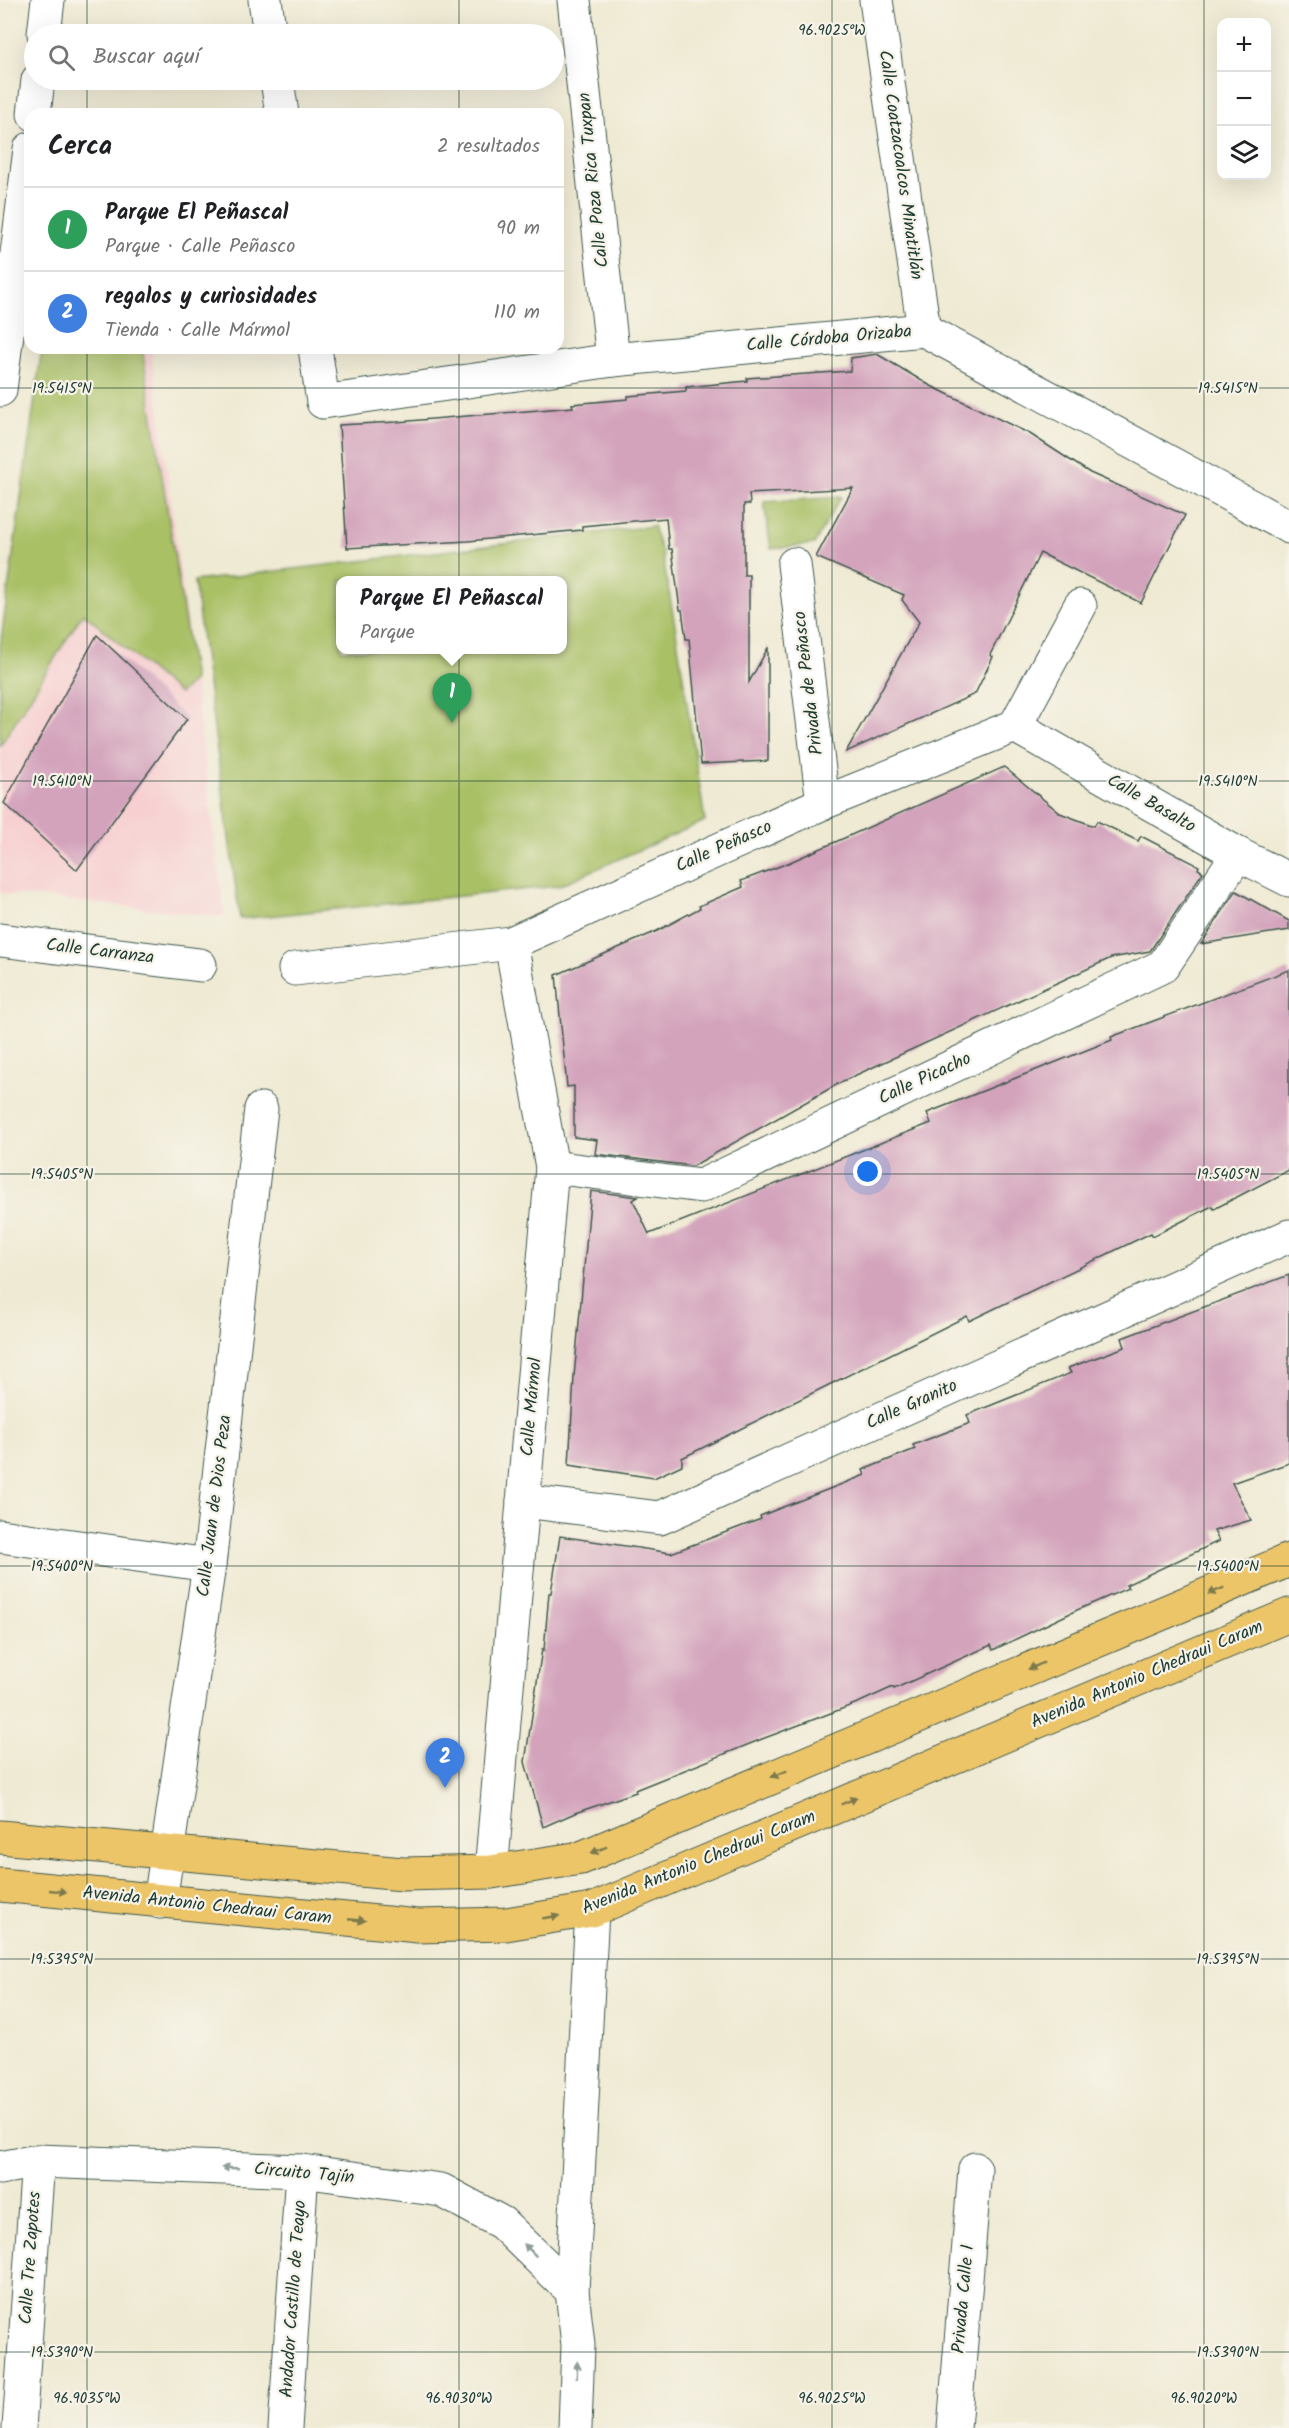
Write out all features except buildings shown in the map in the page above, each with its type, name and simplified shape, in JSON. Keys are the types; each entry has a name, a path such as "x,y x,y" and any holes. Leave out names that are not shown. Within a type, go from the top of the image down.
{"main road":[{"path":"0,1837 404,1874 491,1872 581,1858 1289,1560"},
{"name":"Avenida Antonio Chedraui Caram","path":"0,1885 418,1926 506,1924 592,1910 1289,1615"}],"street":[{"path":"45,24 48,0"},
{"path":"265,0 269,24"},
{"name":"Calle Poza Rica Tuxpan","path":"574,0 614,360"},
{"name":"Calle Coatzacoalcos Minatitlán","path":"876,0 924,330"},
{"path":"35,108 37,90"},
{"path":"278,90 281,108"},
{"path":"0,390 4,338 24,193"},
{"name":"Calle Córdoba Orizaba","path":"316,354 323,402 614,360 924,330 1289,527"},
{"name":"Privada de Peñasco","path":"794,564 823,803"},
{"path":"1015,726 1080,606"},
{"name":"Calle Peñasco","path":"295,969 512,943 823,803 1015,726"},
{"name":"Calle Basalto","path":"1015,726 1238,854 1289,880"},
{"name":"Calle Picacho","path":"552,1167 700,1186 1163,966 1238,854"},
{"name":"Calle Carranza","path":"0,940 200,965"},
{"name":"Calle Mármol","path":"491,1872 552,1167 512,943"},
{"name":"Calle Juan de Dios Peza","path":"160,1902 209,1565 261,1109"},
{"name":"Calle Granito","path":"523,1501 660,1518 1289,1236"},
{"path":"0,1536 209,1565"},
{"path":"575,2428 578,2345 572,2291 592,1910"},
{"name":"Circuito Tajín","path":"0,2168 38,2161 302,2171 441,2190 502,2223 572,2291"},
{"name":"Calle Tre Zapotes","path":"19,2428 38,2161"},
{"name":"Privada Calle 1","path":"954,2428 975,2169"},
{"name":"Andador Castillo de Teayo","path":"285,2428 302,2171"}],"shaded area":[{"path":"41,354 152,354 225,917 0,893 0,647"}],"green space":[{"path":"41,354 143,354 194,680 179,694 83,613 0,746 0,647"},
{"path":"841,497 814,544 771,549 764,502"},
{"path":"653,526 662,553 675,625 705,821 558,886 240,919 194,581"}],"place":[{"name":"Parque El Peñascal","path":"452,723"},
{"name":"regalos y curiosidades","path":"445,1788"}]}
